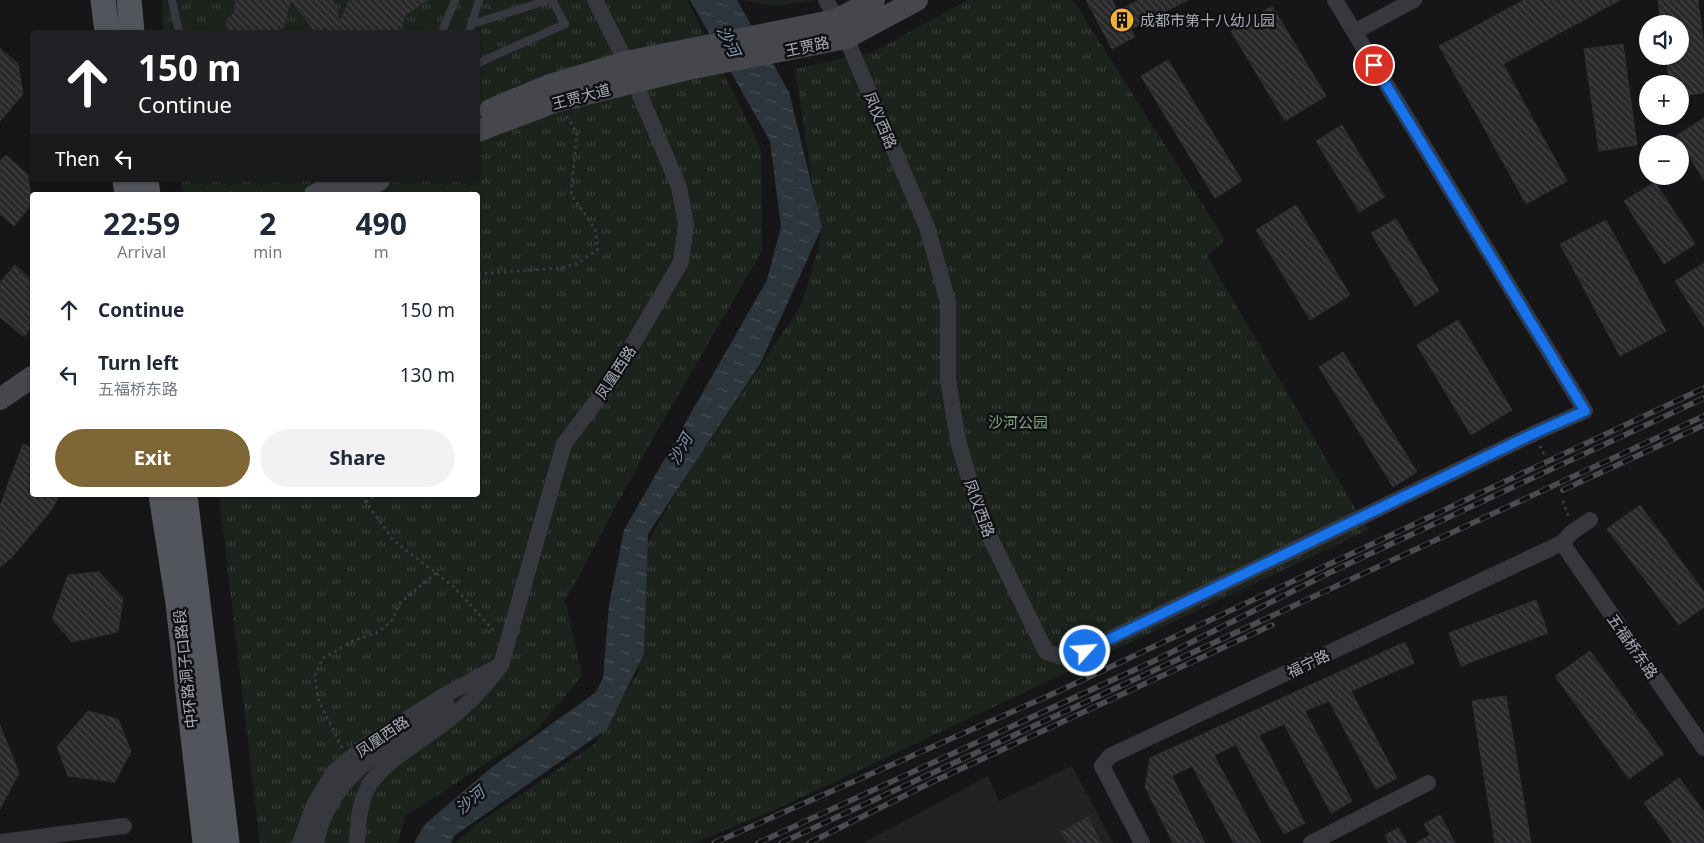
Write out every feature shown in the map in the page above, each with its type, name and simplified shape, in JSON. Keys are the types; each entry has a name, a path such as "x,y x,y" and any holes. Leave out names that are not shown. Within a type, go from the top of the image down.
{"main road":[{"path":"103,0 107,30"},
{"path":"129,0 132,30"},
{"name":"王贾路","path":"841,29 874,0"},
{"name":"王贾路","path":"684,60 841,29 917,0"},
{"name":"王贾大道","path":"480,115 550,85 629,73 684,60"},
{"name":"王贾大道","path":"480,130 629,73"},
{"path":"321,192 341,182"},
{"path":"356,192 375,182"},
{"path":"0,383 30,363"},
{"path":"0,399 30,378"},
{"name":"中环路洞子口路段","path":"162,497 181,552"},
{"name":"中环路洞子口路段","path":"185,497 178,603 204,843"},
{"path":"181,552 227,843"}],"street":[{"name":"凤凰西路","path":"357,843 359,811 370,784 399,755 460,711 483,690 501,665 508,646 564,444 610,383 681,262 686,224 679,187 595,0"},
{"name":"凤仪西路","path":"826,0 841,29 930,236 948,302 948,379 958,441 981,519 1046,652 1068,660 1585,411 1354,32"},
{"path":"1335,0 1354,32 1414,0"},
{"name":"福宁路","path":"1142,843 1102,766 1110,756 1562,543 1571,533 1590,520"},
{"name":"五福桥东路","path":"1562,543 1704,748"},
{"name":"凤凰西路","path":"300,843 314,804 334,772 365,746 443,696 501,665"},
{"name":"凤凰西路","path":"316,843 319,829 332,799 346,780 376,754 417,728 501,665"},
{"path":"1311,843 1428,783"},
{"path":"0,842 124,826"}],"lane":[{"path":"172,0 178,30"},
{"path":"443,30 455,0"},
{"path":"470,30 478,0"},
{"path":"472,24 550,0 565,24 480,62"}],"path":[{"path":"480,274 558,268 578,264 598,249 595,229 571,194 577,133 557,101"},
{"path":"362,497 393,540 454,587 508,646"},
{"path":"366,502 372,497"},
{"path":"348,760 318,699 315,675 323,658 355,640 376,633 391,622 400,604 436,573"}],"shaded area":[{"path":"1072,766 1113,843 863,843 988,776 999,801"}],"green space":[{"path":"162,0 687,0 761,149 762,251 645,452 565,601 582,675 535,732 405,816 398,843 260,843 219,497 480,497 480,192 183,192 181,182 480,182 480,30 163,30"},
{"path":"742,0 817,0 775,6"},
{"name":"沙河公园","path":"968,0 1073,0 1225,240 1207,256 1368,530 777,809 693,843 455,843 480,822 595,744 639,671 645,547 680,486 802,304 821,239 795,69 873,52"}],"water":[{"name":"沙河","path":"690,0 737,0 789,92 822,227 760,364 648,534 644,654 607,729 454,836 451,843 414,843 425,824 492,767 596,692 603,678 609,605 624,530 767,280 781,227 770,141"}],"building":[{"path":"236,0 291,0 283,30 229,30 226,23 234,12"},
{"path":"291,0 333,0 340,22 349,0 428,0 405,15 402,25 403,30 314,30"},
{"name":"成都市第十八幼儿园","path":"1086,0 1112,0 1118,11 1139,0 1188,0 1131,29 1135,37 1112,49"},
{"path":"1524,0 1620,0 1503,64 1567,181 1526,204 1439,46"},
{"path":"1658,0 1698,0 1704,46 1704,93 1689,95 1689,75 1669,75 1667,65 1689,65 1689,15 1660,15"},
{"path":"1272,6 1326,96 1285,121 1231,31"},
{"path":"1623,44 1637,145 1599,151 1584,49"},
{"path":"0,48 18,64 23,94 0,121"},
{"path":"1168,60 1242,181 1215,198 1141,76"},
{"path":"1704,118 1704,180 1689,156 1689,135 1678,135"},
{"path":"1342,125 1385,197 1359,212 1316,141"},
{"path":"6,155 28,175 30,206 14,226 0,214 0,161"},
{"path":"1650,185 1657,185 1695,244 1664,264 1624,201"},
{"path":"1296,205 1350,295 1310,320 1256,230"},
{"path":"1396,219 1439,291 1415,306 1371,233"},
{"path":"1606,220 1666,331 1620,356 1560,244"},
{"path":"1704,263 1704,327 1675,281"},
{"path":"15,265 30,279 30,329 24,337 0,317 0,282"},
{"path":"1458,320 1512,410 1471,435 1417,345"},
{"path":"1343,352 1417,472 1393,487 1319,367"},
{"path":"23,444 30,447 30,497 58,497 53,508 13,556 0,567 0,506"},
{"path":"1640,505 1704,592 1704,607 1679,625 1607,529"},
{"path":"99,572 123,598 118,632 72,642 52,619 68,575"},
{"path":"1536,600 1548,633 1461,666 1449,633"},
{"path":"1405,642 1414,663 1351,691 1397,778 1376,789 1329,701 1305,711 1352,801 1331,813 1284,724 1259,735 1305,823 1284,834 1236,745 1214,755 1261,843 1234,843 1192,766 1172,776 1205,843 1173,843 1145,787 1150,758"},
{"path":"1590,651 1664,754 1629,779 1555,676"},
{"path":"1506,696 1531,843 1495,843 1472,701"},
{"path":"88,711 118,719 131,751 115,782 68,776 57,747"},
{"path":"0,725 19,773 0,809"},
{"path":"1679,778 1704,812 1704,843 1673,843 1644,803"},
{"path":"1440,815 1455,843 1416,843 1430,835 1424,824"},
{"path":"1088,817 1101,843 1068,843 1061,832"},
{"path":"1398,828 1407,843 1389,843 1385,835"}],"railway":[{"path":"714,843 1057,692 1704,388"},
{"path":"758,843 1156,660 1331,572 1704,398"},
{"path":"781,843 1704,416"},
{"path":"1563,490 1704,425"},
{"path":"809,843 928,784 1272,625"}],"place":[{"name":"成都市第十八幼儿园","path":"1122,20"}],"route":[{"path":"1085,651 1535,433 1585,411 1374,65"}]}
